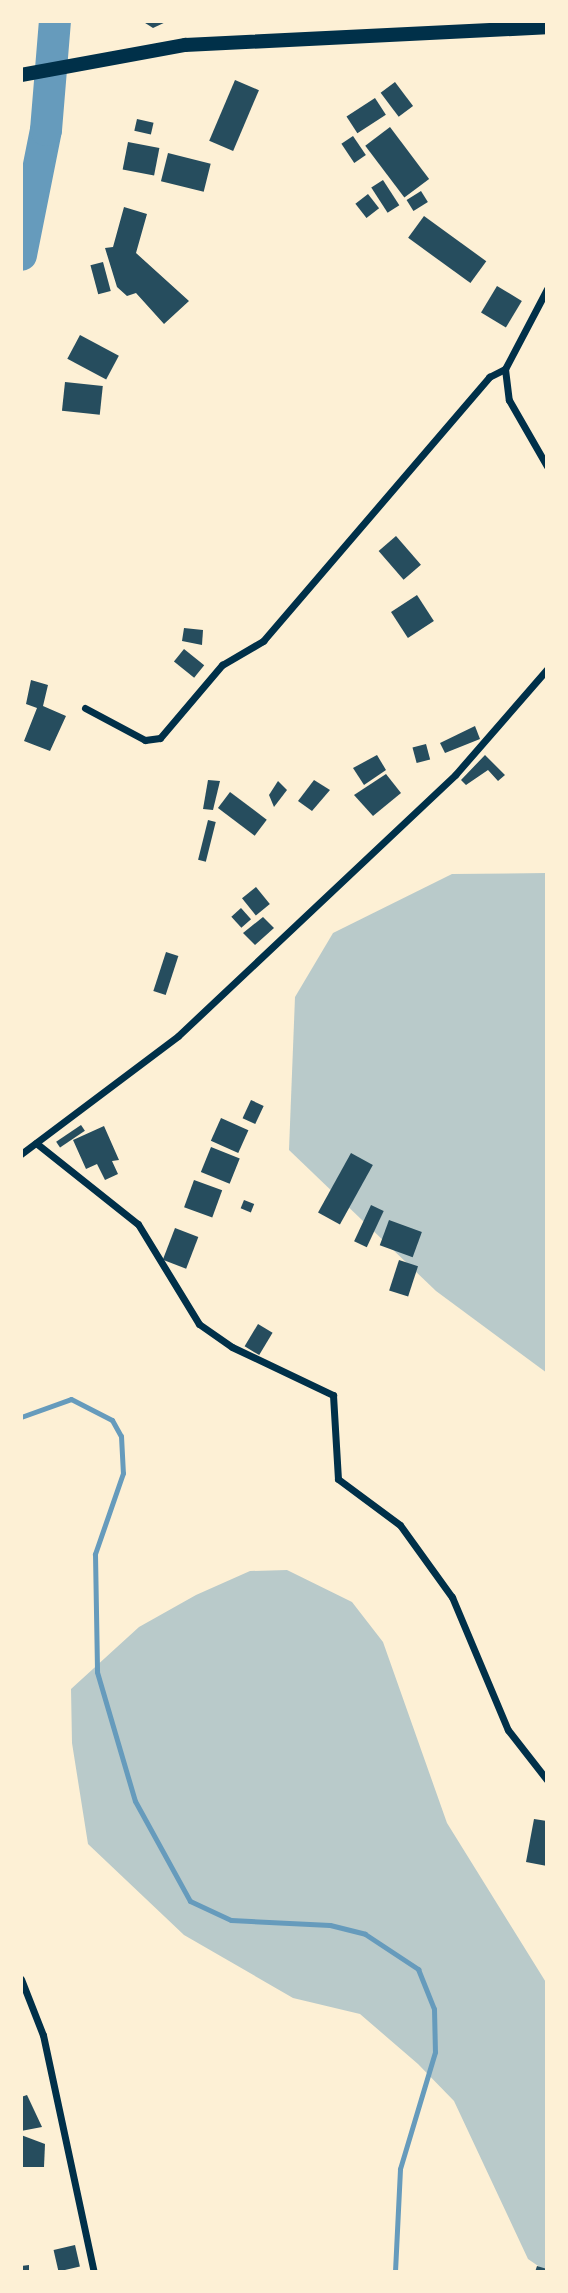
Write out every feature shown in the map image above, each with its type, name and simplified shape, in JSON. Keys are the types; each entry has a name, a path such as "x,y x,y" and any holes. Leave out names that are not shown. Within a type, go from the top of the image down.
{"highway":[{"path":"21,75 185,45 547,27"}],"street":[{"path":"547,289 505,369 509,400 547,466"},
{"path":"85,708 145,740 160,738 222,665 263,641 489,377 505,369"},
{"path":"21,1154 178,1036 455,775 547,669"},
{"path":"36,1143 138,1224 199,1324 232,1348 333,1395 338,1479 400,1525 452,1597 508,1730 547,1780"},
{"path":"21,1979 43,2035 94,2272"}],"shaded area":[{"path":"547,873 547,1373 436,1291 289,1150 295,997 333,933 452,874"},
{"path":"287,1570 352,1602 383,1642 447,1823 547,1984 547,2272 528,2259 454,2101 418,2064 360,2014 293,1998 184,1935 88,1844 72,1743 71,1689 139,1627 196,1595 250,1571"}],"building":[{"path":"142,21 168,21 153,28"},
{"path":"235,80 259,90 233,151 209,141"},
{"path":"395,82 413,106 399,117 381,93"},
{"path":"375,98 386,115 357,133 346,117"},
{"path":"137,119 154,123 151,135 134,131"},
{"path":"390,127 429,179 404,198 365,146"},
{"path":"353,136 366,155 354,163 341,144"},
{"path":"128,142 159,148 154,176 123,169"},
{"path":"168,153 211,164 204,192 161,181"},
{"path":"383,180 399,205 388,213 371,188"},
{"path":"421,191 428,202 413,211 407,200"},
{"path":"368,194 379,208 366,218 355,204"},
{"path":"124,207 147,214 136,253 189,301 164,324 136,293 127,296 117,287 105,248 113,247"},
{"path":"424,216 486,261 470,283 408,238"},
{"path":"103,262 111,291 98,294 90,265"},
{"path":"497,286 522,301 506,328 481,313"},
{"path":"80,335 119,356 106,379 67,359"},
{"path":"65,382 103,386 100,415 62,411"},
{"path":"396,536 421,565 404,580 379,551"},
{"path":"417,595 434,621 408,638 391,612"},
{"path":"184,628 203,630 202,645 182,641"},
{"path":"184,649 204,665 194,678 174,661"},
{"path":"31,680 48,685 43,706 66,716 50,751 24,741 37,708 26,704"},
{"path":"475,726 480,739 445,753 440,743"},
{"path":"426,744 430,759 417,763 412,748"},
{"path":"377,755 386,770 364,785 353,768"},
{"path":"485,755 505,775 498,781 488,770 466,785 461,780"},
{"path":"386,774 401,793 373,816 354,795"},
{"path":"208,780 220,781 213,810 203,809"},
{"path":"314,780 330,790 312,811 298,801"},
{"path":"278,781 287,790 274,807 269,795"},
{"path":"230,792 267,820 255,836 218,808"},
{"path":"208,820 216,822 206,862 198,860"},
{"path":"256,887 270,904 256,915 242,898"},
{"path":"241,908 251,919 241,928 231,917"},
{"path":"263,917 274,928 255,945 243,933"},
{"path":"166,952 178,956 166,995 153,991"},
{"path":"251,1100 264,1106 255,1124 243,1118"},
{"path":"221,1118 248,1130 238,1153 211,1141"},
{"path":"81,1125 85,1131 60,1148 56,1142"},
{"path":"104,1126 119,1160 112,1161 118,1174 105,1180 97,1164 86,1169 73,1140"},
{"path":"211,1147 240,1159 230,1184 201,1172"},
{"path":"351,1153 373,1165 340,1225 318,1212"},
{"path":"194,1180 222,1190 212,1218 184,1207"},
{"path":"244,1200 254,1204 251,1212 241,1208"},
{"path":"371,1205 384,1211 367,1247 354,1241"},
{"path":"389,1220 422,1232 413,1257 380,1245"},
{"path":"175,1228 198,1237 186,1269 163,1260"},
{"path":"399,1260 418,1266 408,1297 389,1290"},
{"path":"258,1324 273,1333 259,1355 245,1346"},
{"path":"534,1819 547,1821 547,1866 526,1862"},
{"path":"27,2095 42,2127 21,2131 21,2097"},
{"path":"21,2135 45,2144 44,2167 21,2167"},
{"path":"75,2245 80,2266 59,2271 54,2250"},
{"path":"29,2265 29,2272 21,2272 21,2266"},
{"path":"537,2266 547,2269 547,2272 535,2272"}],"waterway":[{"path":"21,255 46,130 55,21"},
{"path":"21,1417 71,1399 112,1420 121,1436 123,1473 95,1554 97,1672 135,1801 190,1901 231,1920 330,1925 365,1934 418,1969 434,2009 435,2052 400,2169 395,2272"}]}
